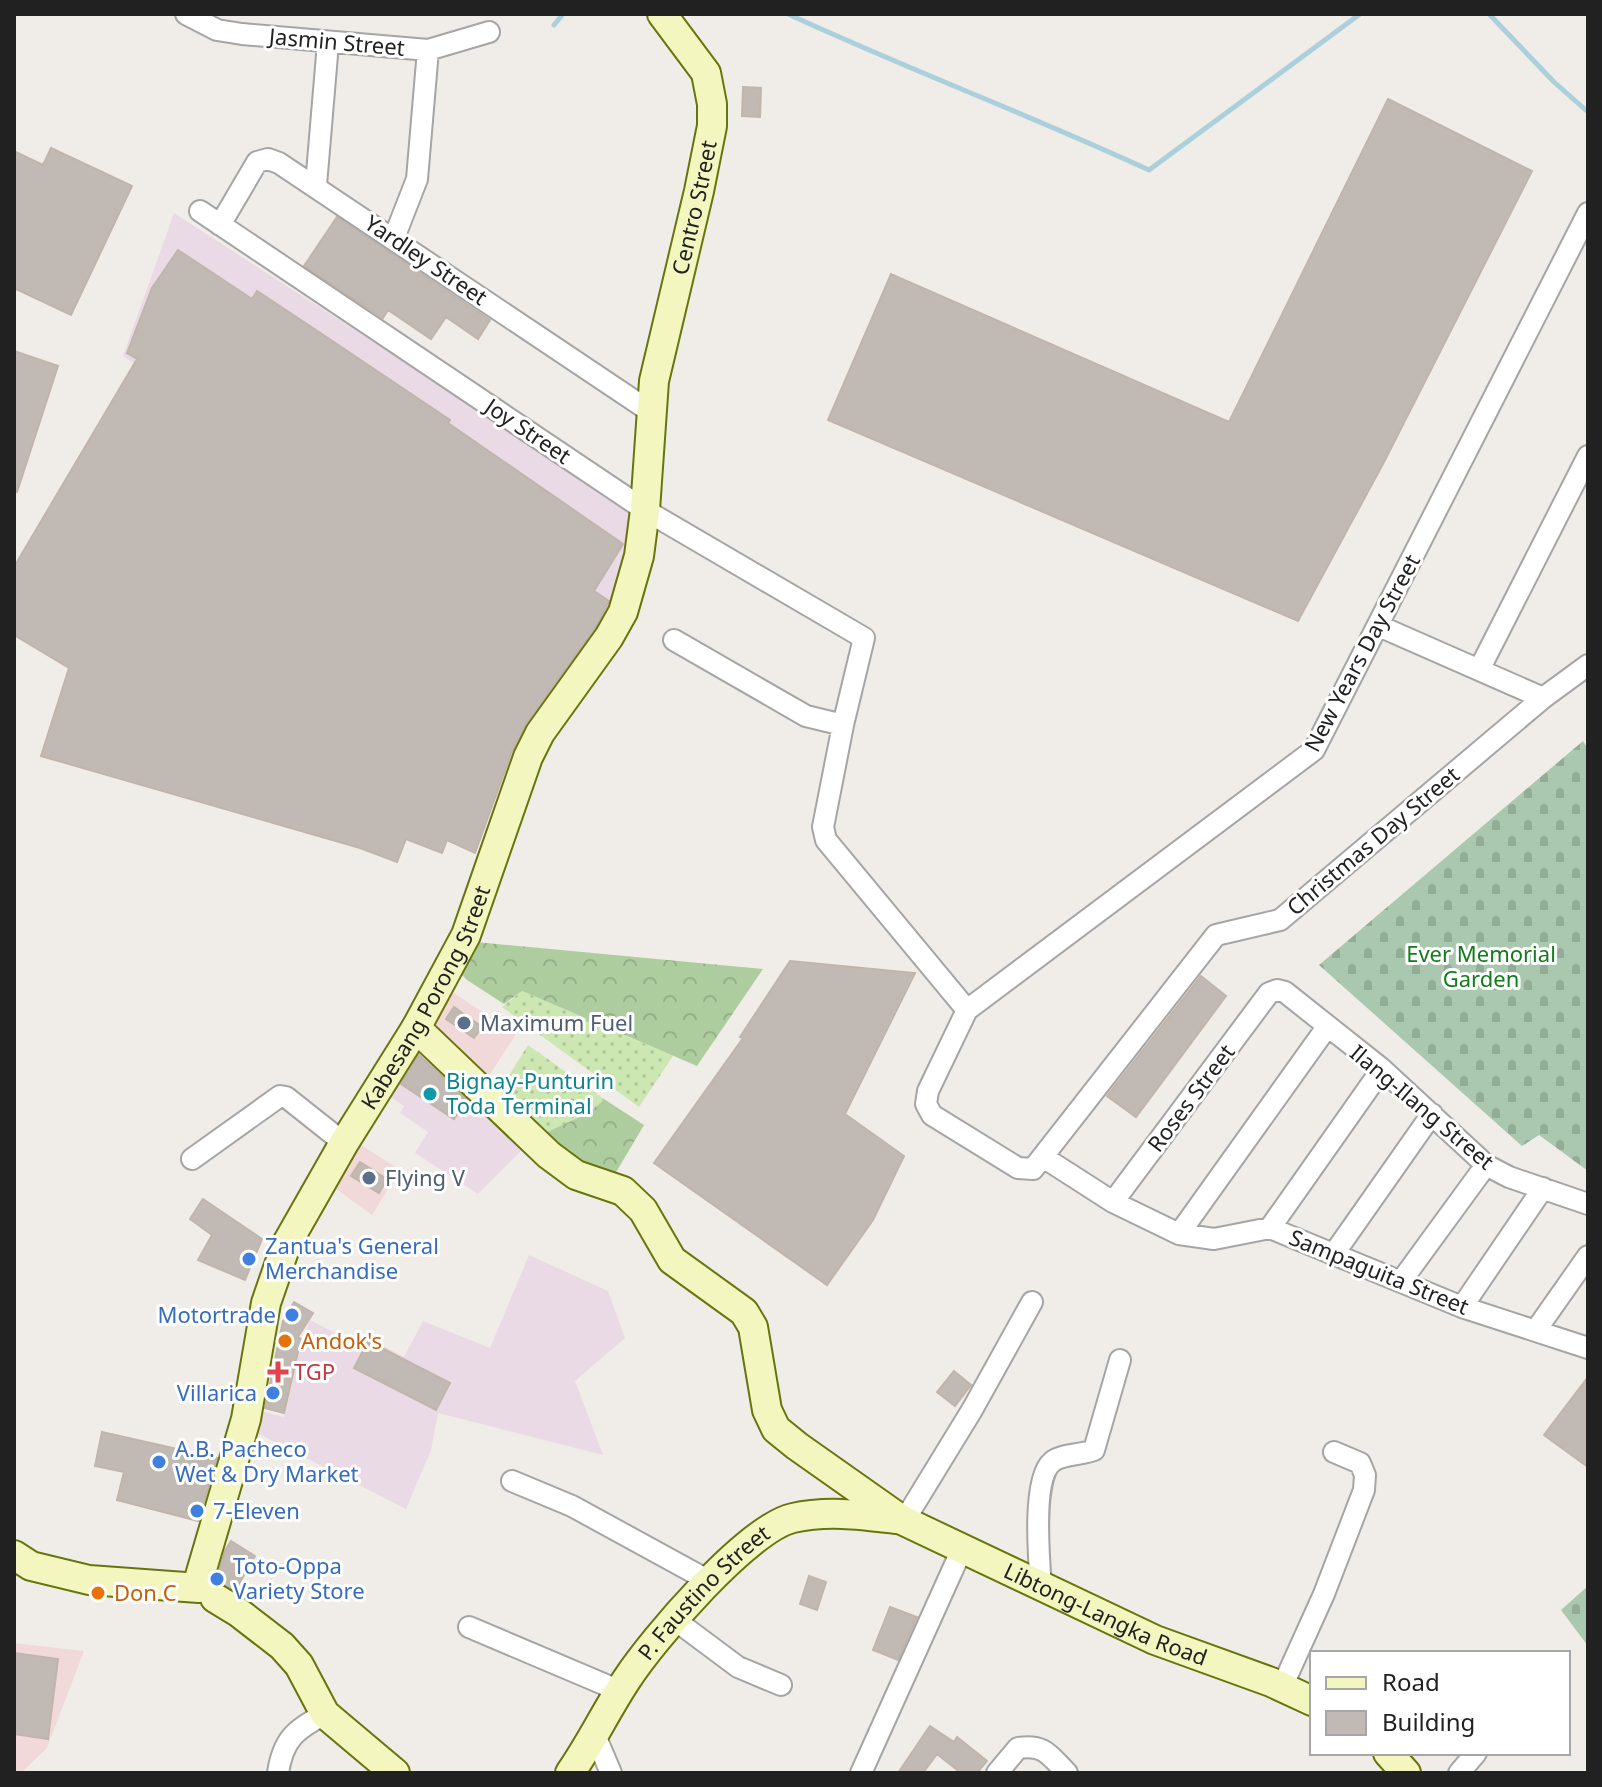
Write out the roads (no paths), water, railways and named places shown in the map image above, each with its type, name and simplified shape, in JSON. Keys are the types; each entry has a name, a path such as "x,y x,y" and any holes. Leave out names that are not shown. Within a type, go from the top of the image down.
{"main road":[{"name":"Centro Street","path":"651,412 654,381 699,191 712,120 706,73 662,14"},
{"name":"Kabesang Porong Street","path":"204,1591 246,1419 266,1303 274,1276 298,1222 416,1028 466,935 528,757 540,733 609,637 623,612 639,556 651,412"},
{"path":"416,1028 549,1155 576,1175 623,1191 643,1210 672,1260 744,1312 753,1327 767,1410 776,1429 903,1520"},
{"name":"P. Faustino Street","path":"570,1773 629,1676 675,1620 769,1528 792,1518 846,1513 903,1520"},
{"name":"Libtong-Langka Road","path":"903,1520 1155,1640 1310,1700"},
{"path":"14,1555 31,1566 89,1580 204,1591 238,1612 282,1646 299,1665 325,1714 395,1773"},
{"path":"1390,1755 1406,1773"}],"street":[{"name":"Jasmin Street","path":"186,14 217,30 328,43 428,50 489,32"},
{"path":"316,185 328,43"},
{"path":"394,238 417,179 428,50"},
{"name":"Yardley Street","path":"220,225 257,162 268,159 279,163 651,412"},
{"name":"Joy Street","path":"200,211 645,510 864,638 843,725"},
{"name":"New Years Day Street","path":"967,1010 1314,750 1587,213"},
{"path":"1479,670 1588,456"},
{"path":"1379,626 1543,698"},
{"path":"674,640 806,716 843,725 823,827 826,840 967,1010 928,1091 926,1104 932,1115 1018,1168 1033,1169 1043,1157"},
{"name":"Christmas Day Street","path":"1043,1157 1216,935 1280,920 1543,698 1588,665"},
{"name":"Ilang-Ilang Street","path":"1269,993 1277,990 1285,992 1382,1069 1486,1165 1509,1177 1588,1204"},
{"name":"Roses Street","path":"1113,1202 1269,993"},
{"path":"1179,1234 1327,1027"},
{"path":"1270,1228 1382,1069"},
{"path":"192,1159 280,1096 286,1097 344,1143"},
{"path":"1333,1255 1432,1114"},
{"name":"Sampaguita Street","path":"1043,1157 1113,1202 1179,1234 1214,1239 1270,1228 1462,1307 1588,1348"},
{"path":"1402,1280 1486,1165"},
{"path":"1462,1307 1543,1188"},
{"path":"1536,1330 1588,1256"},
{"path":"903,1520 972,1410 1032,1302"},
{"path":"1041,1586 1039,1544 1043,1479 1054,1459 1094,1450 1120,1360"},
{"path":"1282,1687 1324,1594 1364,1490 1364,1471 1360,1463 1334,1452"},
{"path":"512,1481 572,1506 711,1582"},
{"path":"861,1773 962,1549"},
{"path":"675,1620 738,1667 781,1685"},
{"path":"469,1627 620,1691"},
{"path":"278,1773 287,1742 299,1728 325,1714"},
{"path":"594,1733 611,1773"},
{"path":"997,1773 1018,1748 1031,1746 1042,1748 1067,1773"},
{"path":"1459,1773 1474,1755"}],"waterway":[{"path":"554,25 563,14"},
{"path":"788,14 1149,170 1360,14"},
{"path":"1489,14 1554,82 1588,112"}],"place":[{"name":"Maximum Fuel","path":"464,1023"},
{"name":"Bignay-Punturin Toda Terminal","path":"430,1094"},
{"name":"Flying V","path":"369,1178"},
{"name":"Zantua's General Merchandise","path":"249,1259"},
{"name":"Motortrade","path":"292,1315"},
{"name":"Andok's","path":"285,1341"},
{"name":"TGP","path":"278,1372"},
{"name":"Villarica","path":"273,1393"},
{"name":"A.B. Pacheco Wet & Dry Market","path":"159,1462"},
{"name":"7-Eleven","path":"197,1511"},
{"name":"Toto-Oppa Variety Store","path":"217,1579"},
{"name":"Don C","path":"98,1593"}],"park label":[{"name":"Ever Memorial Garden","path":"1481,966"}]}
